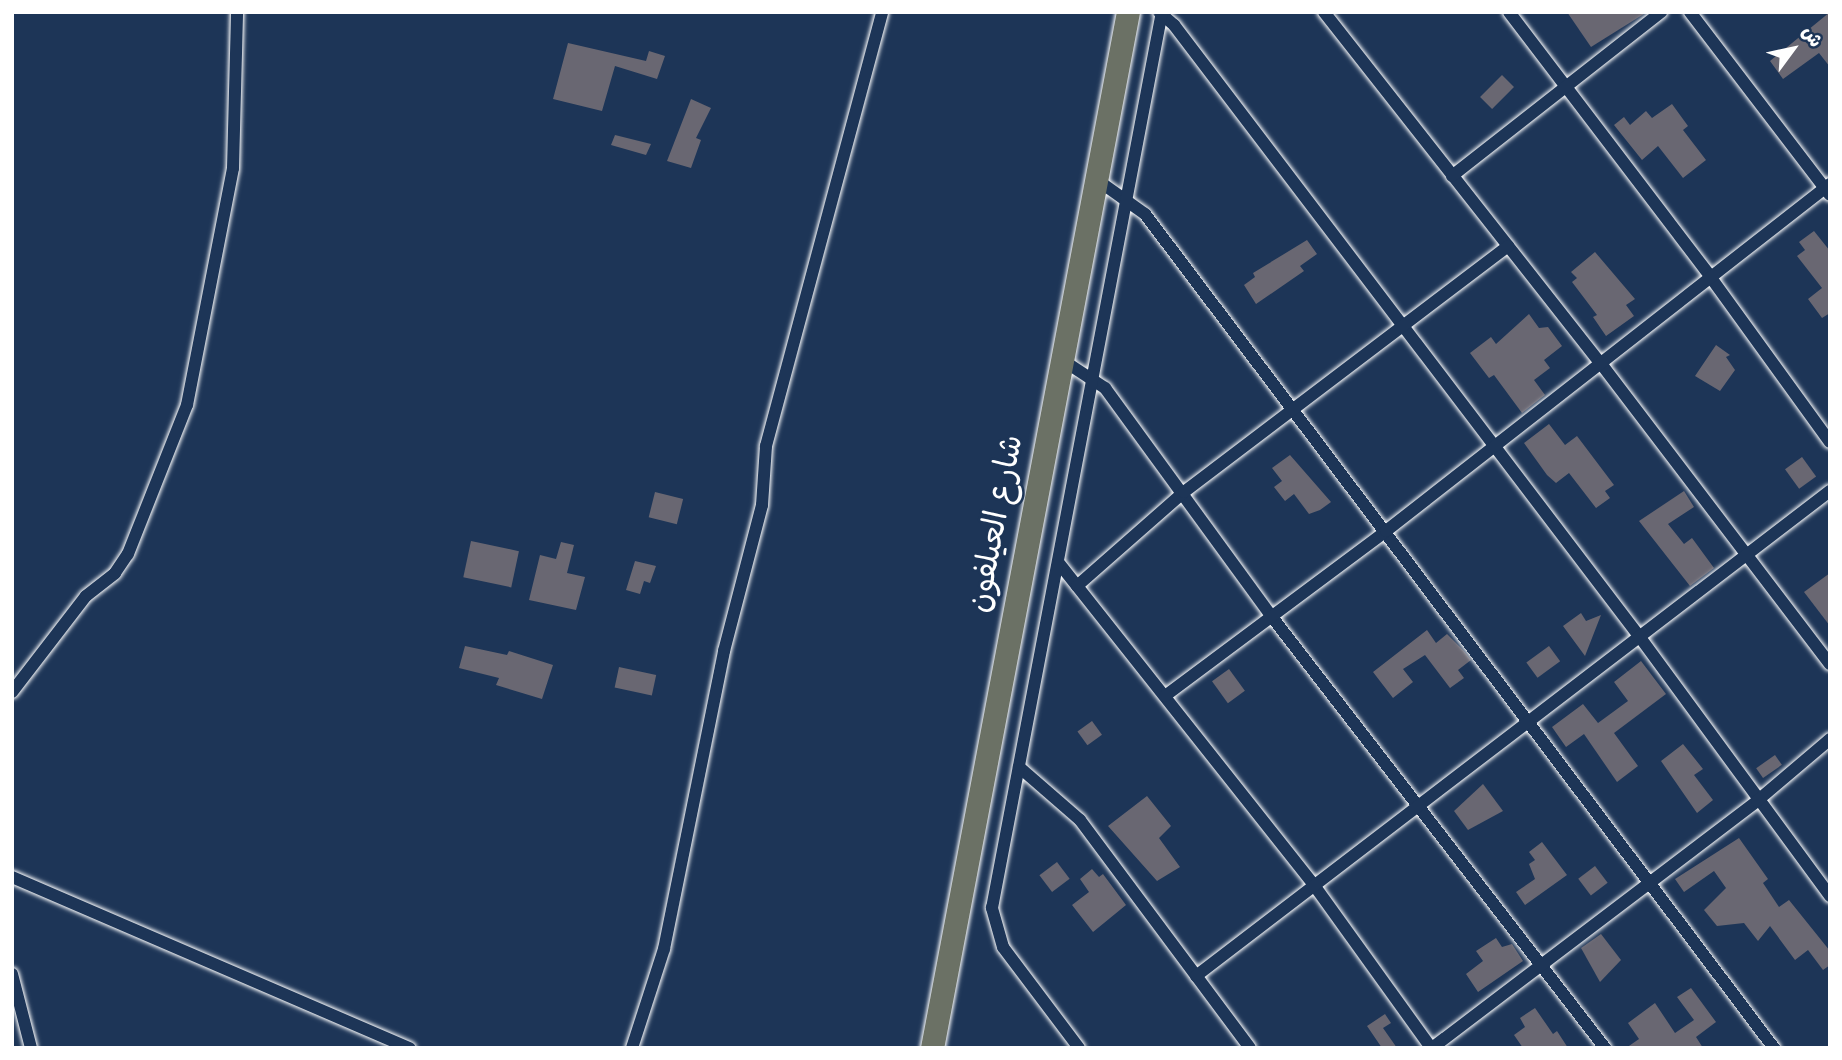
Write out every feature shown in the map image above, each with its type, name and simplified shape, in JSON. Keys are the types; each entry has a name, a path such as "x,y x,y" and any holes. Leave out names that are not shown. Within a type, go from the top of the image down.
{"highway":[{"name":"شارع العيلفون","path":"932,1048 1128,12"}],"street":[{"path":"12,692 86,596 115,573 128,554 187,405 233,168 237,12"},
{"path":"632,1048 653,993 670,923 724,651 762,505 765,446 882,12"},
{"path":"1324,12 1599,361 1745,557 1830,664"},
{"path":"1509,12 1709,275 1775,373 1830,442"},
{"path":"1452,176 1568,89 1661,12"},
{"path":"1164,696 1385,531 1709,275 1828,189 1690,12"},
{"path":"1079,1048 1003,947 993,919 1019,767 1161,13"},
{"path":"1161,13 1639,636 1757,801 1830,896"},
{"path":"1096,179 1145,214 1774,1048"},
{"path":"1077,586 1184,492 1507,246"},
{"path":"1061,359 1092,375 1184,492 1272,617 1420,803 1538,965 1605,1048"},
{"path":"1196,976 1525,720 1830,491"},
{"path":"1058,562 1314,885 1431,1048 1757,801 1830,740"},
{"path":"1019,767 1080,820 1250,1048"},
{"path":"12,877 410,1048"},
{"path":"12,974 31,1048"}],"building":[{"path":"1567,12 1647,12 1591,47"},
{"path":"1830,12 1830,67 1819,53 1783,79 1770,61"},
{"path":"568,43 646,61 649,51 665,56 657,79 615,66 602,111 553,99"},
{"path":"1502,75 1514,87 1492,109 1480,97"},
{"path":"691,99 711,108 696,138 701,140 691,168 667,161"},
{"path":"1672,104 1688,126 1683,130 1706,160 1683,178 1658,146 1642,160 1614,125 1624,117 1630,125 1646,111 1652,118"},
{"path":"615,135 651,144 646,155 611,145"},
{"path":"1814,231 1830,251 1830,313 1822,318 1808,299 1822,288 1797,256 1805,250 1799,242"},
{"path":"1307,240 1317,254 1300,266 1304,271 1256,304 1244,285 1255,277 1253,273"},
{"path":"1595,252 1635,299 1626,305 1634,316 1606,336 1593,317 1597,315 1572,282 1577,278 1571,272"},
{"path":"1529,314 1539,328 1548,327 1562,346 1544,360 1550,368 1534,380 1545,395 1522,413 1494,375 1489,378 1470,353 1491,337 1496,344"},
{"path":"1716,345 1730,355 1726,357 1735,370 1720,391 1695,376"},
{"path":"1549,424 1565,445 1577,436 1614,485 1605,491 1610,498 1596,508 1569,473 1556,483 1547,475 1524,443"},
{"path":"1290,455 1331,502 1320,510 1309,514 1294,494 1285,501 1274,487 1282,481 1272,468"},
{"path":"1802,457 1816,476 1799,489 1785,469"},
{"path":"1684,491 1694,507 1668,524 1684,544 1692,538 1714,568 1690,586 1639,521"},
{"path":"655,492 683,499 677,524 649,517"},
{"path":"471,541 519,551 511,587 463,577"},
{"path":"561,542 574,545 567,573 585,577 576,610 529,600 540,555 556,559"},
{"path":"635,561 656,566 650,583 644,581 640,594 626,590"},
{"path":"1830,573 1830,626 1804,592"},
{"path":"1581,613 1586,621 1601,615 1585,656 1563,626"},
{"path":"1427,630 1436,643 1447,634 1471,660 1458,670 1464,678 1450,688 1425,655 1403,669 1413,682 1393,698 1373,672"},
{"path":"465,646 507,655 509,651 553,665 542,699 496,685 499,678 459,668"},
{"path":"1549,646 1560,661 1538,678 1526,662"},
{"path":"1641,661 1666,694 1614,733 1638,766 1617,782 1584,734 1566,747 1552,727 1583,704 1598,723 1628,701 1614,682"},
{"path":"619,667 656,675 652,695 615,688"},
{"path":"1229,669 1245,691 1228,703 1212,681"},
{"path":"1092,721 1102,735 1087,745 1077,732"},
{"path":"1683,744 1703,769 1694,775 1713,800 1697,813 1661,761"},
{"path":"1775,755 1782,765 1763,778 1756,768"},
{"path":"1483,784 1503,811 1468,830 1454,811"},
{"path":"1147,796 1171,826 1159,838 1180,867 1157,881 1108,826"},
{"path":"1739,838 1768,879 1763,883 1779,907 1789,900 1830,951 1830,965 1823,970 1808,950 1795,960 1770,926 1758,941 1744,923 1717,926 1704,910 1726,888 1714,871 1684,892 1675,879"},
{"path":"1542,842 1567,875 1525,905 1516,892 1535,879 1529,864 1535,860 1529,852"},
{"path":"1057,862 1070,879 1052,892 1039,875"},
{"path":"1595,866 1608,883 1591,895 1578,879"},
{"path":"1092,869 1099,877 1103,874 1126,905 1093,932 1072,905 1089,892 1080,879"},
{"path":"1601,934 1621,960 1600,982 1581,948"},
{"path":"1496,938 1502,947 1512,944 1523,961 1478,992 1466,974 1483,961 1476,951"},
{"path":"1691,988 1716,1022 1696,1037 1703,1048 1626,1048 1639,1039 1628,1023 1655,1003 1675,1033 1694,1020 1677,997"},
{"path":"1535,1008 1553,1034 1557,1031 1568,1048 1523,1048 1514,1035 1525,1027 1520,1018"},
{"path":"1385,1014 1391,1023 1383,1028 1397,1048 1382,1048 1367,1026"}]}
